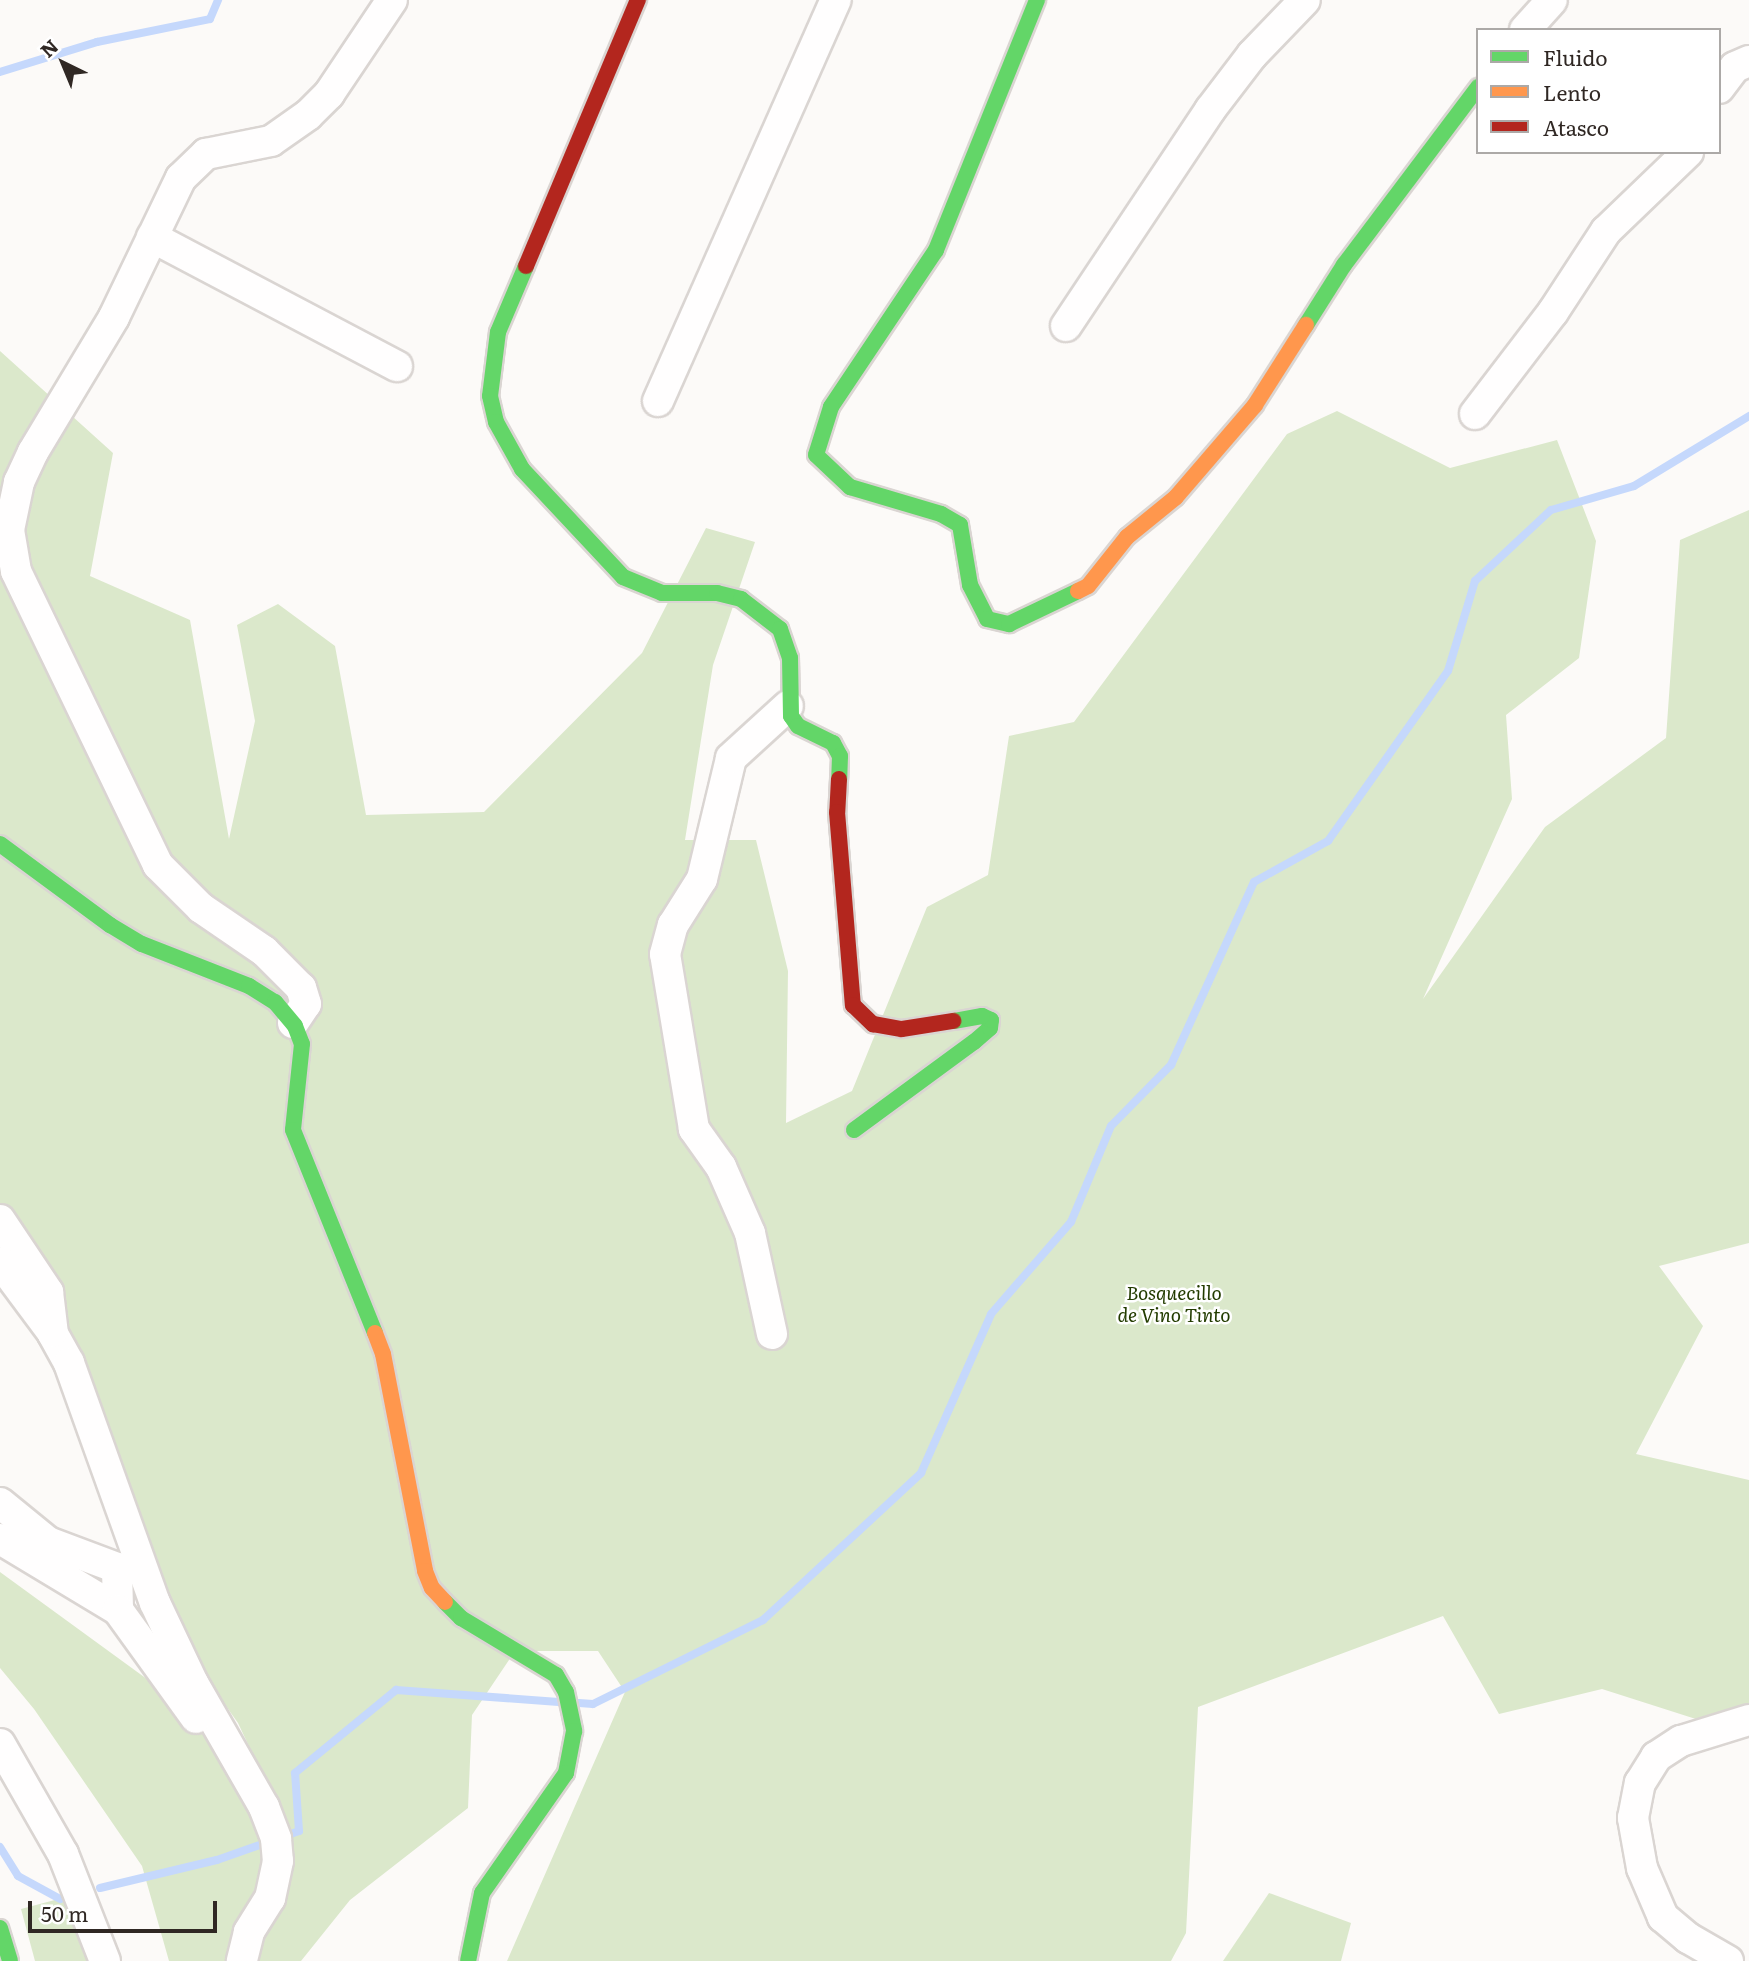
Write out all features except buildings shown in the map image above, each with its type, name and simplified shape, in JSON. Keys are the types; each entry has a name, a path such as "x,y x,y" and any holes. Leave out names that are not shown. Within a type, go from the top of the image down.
{"main road":[{"path":"638,0 498,332 490,396 496,422 522,468 623,577 662,593 717,593 741,599 780,629 790,658 788,706 798,726 833,743 840,756 837,812 848,963 853,1005 860,1016 873,1024 902,1029 982,1016 992,1024 974,1042 854,1129"},
{"path":"1037,0 936,250 831,407 817,455 827,470 850,487 941,514 960,525 970,585 987,620 1009,624 1028,618 1088,586 1127,537 1177,497 1255,405 1344,265 1476,91"},
{"path":"0,844 110,925 142,944 249,986 275,1002 293,1023 302,1044 293,1130 383,1354 425,1571 432,1588 461,1618 538,1661 556,1675 566,1694 574,1731 559,1784 482,1893 468,1961"},
{"path":"0,1928 10,1961"}],"street":[{"path":"293,1023 306,1004 300,988 264,951 201,908 158,865 103,758 16,570 9,530 19,482 114,317 168,198 192,163 214,152 271,141 309,115 329,94 392,0"},
{"path":"659,401 836,0"},
{"path":"1066,326 1210,110 1252,55 1305,0"},
{"path":"1527,28 1552,0"},
{"path":"1721,85 1735,67 1749,61"},
{"path":"1475,414 1553,312 1606,231 1686,154"},
{"path":"152,237 397,366"},
{"path":"772,1334 750,1233 721,1167 694,1129 665,954 673,926 702,879 731,758 788,706"},
{"path":"0,1220 48,1292 53,1334"},
{"path":"0,1262 53,1334 69,1363 155,1603 193,1683 264,1807 276,1839 278,1861 270,1898 249,1932 242,1961"},
{"path":"0,1503 48,1542 117,1568 118,1610"},
{"path":"0,1539 118,1610 264,1807"},
{"path":"1728,1961 1688,1938 1663,1917 1642,1868 1633,1818 1640,1783 1656,1757 1681,1741 1749,1720"},
{"path":"0,1744 63,1854 104,1961"}],"green space":[{"name":"Bosquecillo de Vino Tinto","path":"0,351 113,453 90,576 190,620 229,839 255,721 237,625 278,604 335,646 366,815 484,812 642,653 706,528 755,542 713,665 685,840 756,840 788,971 786,1123 852,1091 927,907 988,875 1009,736 1074,722 1287,434 1337,411 1450,468 1557,440 1596,541 1579,658 1506,715 1512,799 1423,999 1545,827 1666,738 1680,540 1749,510 1749,1243 1659,1266 1703,1326 1636,1454 1749,1480 1749,1736 1602,1689 1499,1714 1443,1616 1198,1707 1186,1933 1171,1961 507,1961 625,1692 598,1651 515,1651 472,1715 468,1808 350,1900 301,1961 169,1961 142,1866 34,1709 0,1668 0,1572 254,1757 238,1723 177,1637 0,1228"},
{"path":"1269,1893 1351,1923 1341,1961 1223,1961"},
{"path":"66,1897 93,1961 35,1961 21,1909"}],"waterway":[{"path":"0,72 97,42 210,19 218,0"},
{"path":"579,1703 593,1704 763,1620 921,1473 991,1314 1071,1222 1111,1126 1171,1065 1254,882 1328,841 1448,671 1475,581 1551,510 1634,486 1749,416"},
{"path":"100,1888 217,1860 299,1831 295,1773 396,1690 559,1702"},
{"path":"0,1847 18,1876 60,1899"}],"traffic: fast":[{"path":"1037,0 936,250 831,407 816,455 850,487 941,514 960,525 970,585 987,619 1009,624 1078,591"},
{"path":"1306,325 1344,265 1476,90"},
{"path":"526,266 498,332 490,396 496,422 522,469 623,577 662,593 717,593 741,599 780,629 790,658 791,716 798,726 833,743 840,756 839,779"},
{"path":"0,844 110,925 142,944 249,986 275,1002 295,1026 302,1044 293,1130 375,1333"},
{"path":"854,1130 974,1042 990,1028 991,1020 982,1016 953,1021"},
{"path":"445,1602 461,1618 556,1675 566,1692 574,1731 566,1773 482,1893 468,1961"},
{"path":"0,1928 10,1961"}],"traffic: slow":[{"path":"1078,591 1088,586 1127,537 1176,497 1255,405 1306,325"},
{"path":"375,1333 383,1354 425,1571 432,1588 445,1602"}],"traffic: jam":[{"path":"526,266 638,0"},
{"path":"839,779 837,812 853,1005 873,1024 902,1029 953,1021"}]}
